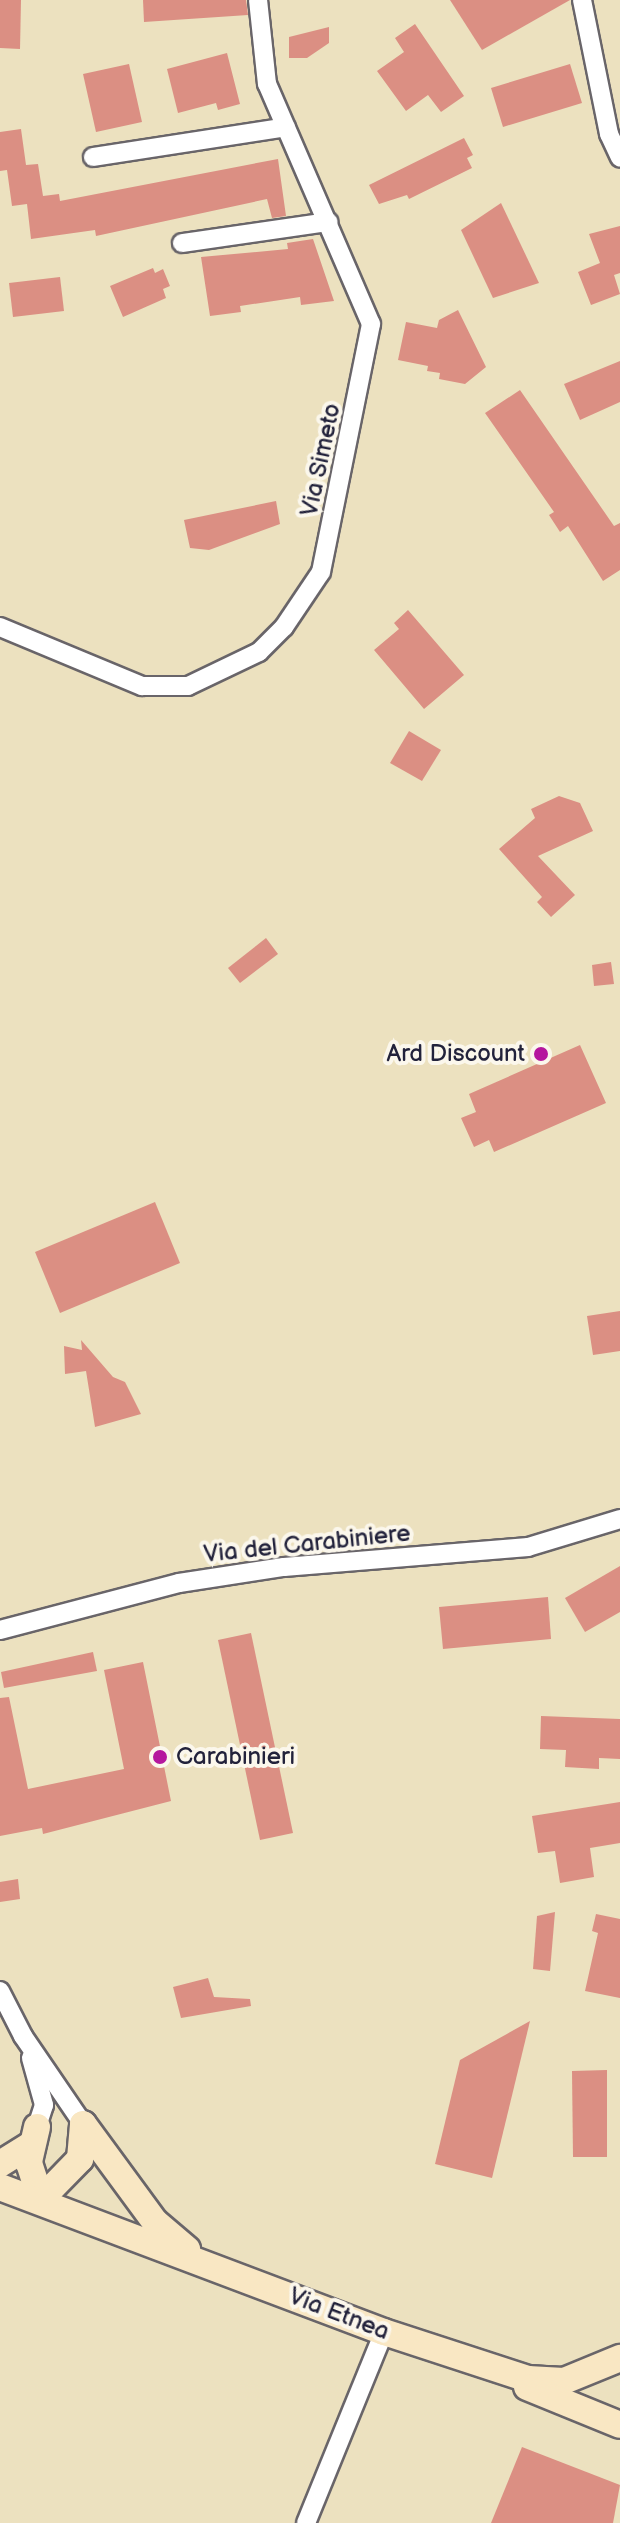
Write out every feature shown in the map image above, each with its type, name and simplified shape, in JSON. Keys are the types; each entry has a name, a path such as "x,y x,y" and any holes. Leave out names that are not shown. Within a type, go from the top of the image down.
{"main road":[{"path":"33,2136 29,2163 41,2199 80,2159 83,2124"},
{"path":"83,2124 155,2222 206,2264"},
{"path":"0,2164 33,2136"},
{"name":"Via Etnea","path":"0,2187 41,2199 472,2363 620,2425"},
{"name":"Via Etnea","path":"472,2363 550,2383 582,2376 620,2358"}],"street":[{"name":"Via Simeto","path":"0,627 161,689 188,686 259,652 284,627 321,572 370,345 364,300 267,84 258,0"},
{"path":"582,0 609,134 620,158"},
{"path":"93,157 286,127"},
{"path":"182,243 328,222"},
{"name":"Via del Carabiniere","path":"0,1630 179,1583 284,1567 528,1547 620,1519"},
{"path":"0,1991 23,2036 83,2124"},
{"path":"23,2036 44,2105 33,2136"},
{"path":"306,2523 384,2332"}],"building":[{"path":"0,0 21,0 20,49 0,48"},
{"path":"143,0 246,0 248,15 144,22"},
{"path":"450,0 570,0 482,50"},
{"path":"415,24 464,96 441,112 428,95 406,111 377,71 404,52 395,38"},
{"path":"329,27 329,43 307,58 289,58 289,37"},
{"path":"227,53 240,104 218,110 216,103 178,113 167,69"},
{"path":"129,64 142,122 96,132 83,74"},
{"path":"570,64 582,103 503,127 491,88"},
{"path":"21,129 26,165 38,164 43,196 59,194 60,201 278,159 286,216 272,218 267,199 96,236 95,230 31,239 27,204 12,206 7,170 0,171 0,132"},
{"path":"464,138 473,155 467,158 472,168 409,199 407,195 379,204 369,185"},
{"path":"501,203 539,283 493,298 461,230"},
{"path":"620,226 620,273 614,275 620,294 591,305 578,272 600,263 589,234"},
{"path":"313,239 334,301 301,305 300,297 240,306 241,312 210,316 201,257 288,249 287,243"},
{"path":"153,268 155,273 163,269 170,286 163,289 166,298 123,317 110,286"},
{"path":"60,277 64,311 13,317 9,283"},
{"path":"458,310 486,367 465,384 439,379 440,373 427,371 428,366 398,360 406,322 437,328 439,320"},
{"path":"620,361 620,402 580,420 564,384"},
{"path":"520,390 614,526 620,523 620,570 603,581 568,526 560,532 549,515 554,512 485,413"},
{"path":"276,501 280,524 209,550 190,548 184,520"},
{"path":"408,610 464,675 424,709 374,650 399,629 394,623"},
{"path":"409,731 441,750 422,781 390,763"},
{"path":"559,796 580,803 593,831 538,856 575,895 551,917 537,902 542,897 499,849 535,818 531,809"},
{"path":"266,938 278,954 240,983 228,968"},
{"path":"611,962 614,984 594,986 592,965"},
{"path":"580,1045 606,1103 494,1152 489,1140 474,1147 461,1118 476,1112 469,1094"},
{"path":"155,1202 180,1263 60,1313 35,1252"},
{"path":"620,1311 620,1351 593,1355 587,1316"},
{"path":"81,1340 113,1377 125,1382 141,1414 95,1427 86,1371 65,1374 64,1346 82,1350"},
{"path":"620,1566 620,1612 585,1632 565,1598"},
{"path":"548,1597 551,1639 443,1649 439,1607"},
{"path":"251,1633 293,1833 260,1840 218,1640"},
{"path":"93,1652 97,1671 4,1688 1,1672"},
{"path":"143,1662 171,1801 43,1834 42,1828 0,1836 0,1698 9,1697 28,1789 124,1769 104,1670"},
{"path":"541,1716 620,1719 620,1759 599,1758 599,1769 565,1767 566,1750 540,1749"},
{"path":"620,1802 620,1843 590,1848 594,1877 560,1883 555,1851 538,1853 532,1816"},
{"path":"18,1879 20,1899 0,1902 0,1882"},
{"path":"555,1912 550,1971 533,1969 537,1916"},
{"path":"596,1914 620,1919 620,1998 585,1991 598,1933 592,1931"},
{"path":"208,1978 214,1997 250,1999 251,2006 181,2018 173,1987"},
{"path":"530,2021 492,2178 435,2164 460,2060"},
{"path":"607,2070 607,2157 573,2157 572,2071"},
{"path":"522,2447 620,2485 613,2523 491,2523"}],"place":[{"name":"Ard Discount","path":"541,1054"},
{"name":"Carabinieri","path":"160,1757"}]}
